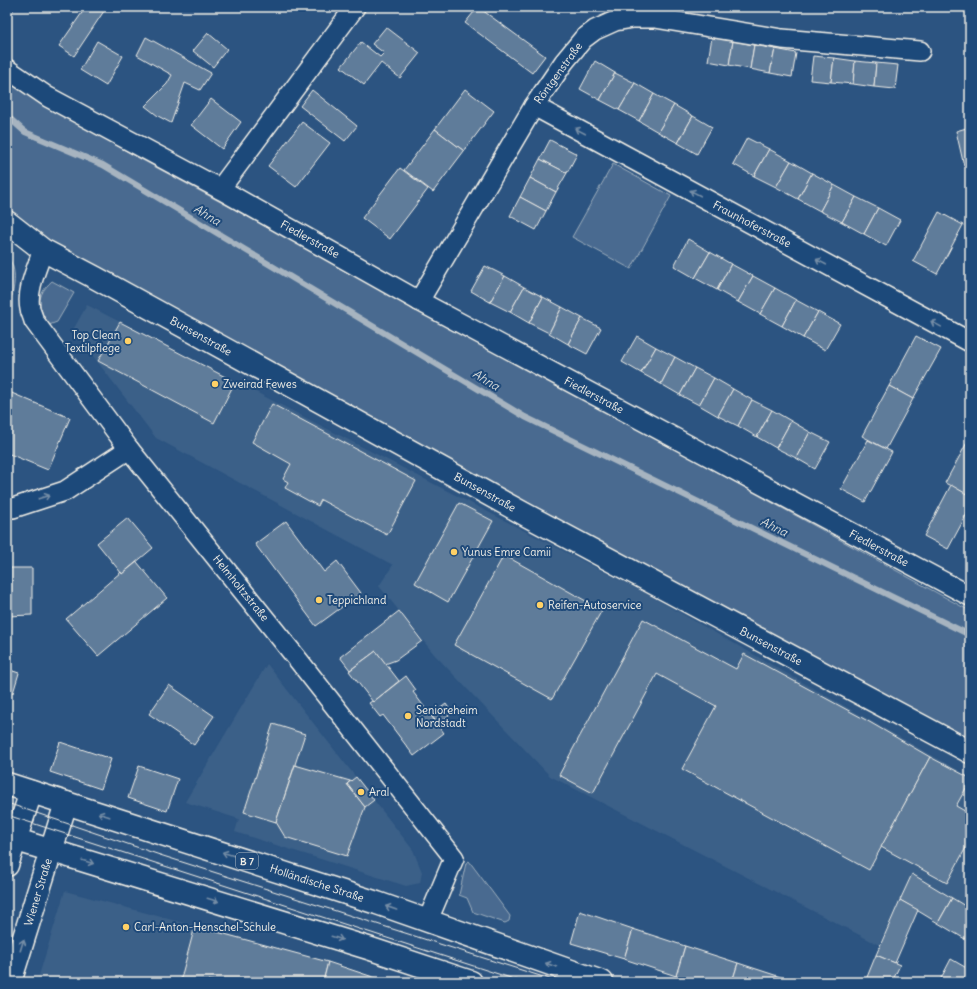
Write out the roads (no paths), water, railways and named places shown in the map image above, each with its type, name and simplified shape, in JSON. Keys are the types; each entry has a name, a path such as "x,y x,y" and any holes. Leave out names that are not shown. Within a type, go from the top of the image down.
{"main road":[{"name":"Bunsenstraße","path":"7,222 43,250 536,520 970,752"},
{"name":"Holländische Straße","path":"7,784 428,920 602,982"},
{"path":"7,866 11,838 31,792"},
{"name":"Wiener Straße","path":"10,982 66,803"},
{"path":"11,838 368,948 471,982"}],"street":[{"path":"220,189 354,7"},
{"name":"Röntgenstraße","path":"419,301 534,106 564,62 583,39 594,30 615,21 634,18 656,18 782,39 920,51"},
{"name":"Fiedlerstraße","path":"7,69 48,97 220,189 419,301 970,596"},
{"name":"Fraunhoferstraße","path":"534,106 970,342"},
{"name":"Helmholtzstraße","path":"43,250 32,282 30,297 30,309 34,321 130,449 454,858 428,920"},
{"path":"7,508 13,508 65,491 130,449"}],"waterway":[{"name":"Ahna","path":"7,116 25,132 103,165 525,417 970,635"}],"tram line":[{"path":"7,803 160,855 559,982"},
{"path":"7,815 523,982"}],"place":[{"name":"Top Clean Textilpflege","path":"128,341"},
{"name":"Zweirad Fewes","path":"215,384"},
{"name":"Yunus Emre Camii","path":"454,552"},
{"name":"Teppichland","path":"319,600"},
{"name":"Reifen-Autoservice","path":"540,605"},
{"name":"Senioreheim Nordstadt","path":"408,716"},
{"name":"Aral","path":"361,792"},
{"name":"Carl-Anton-Henschel-Schule","path":"126,927"}]}
